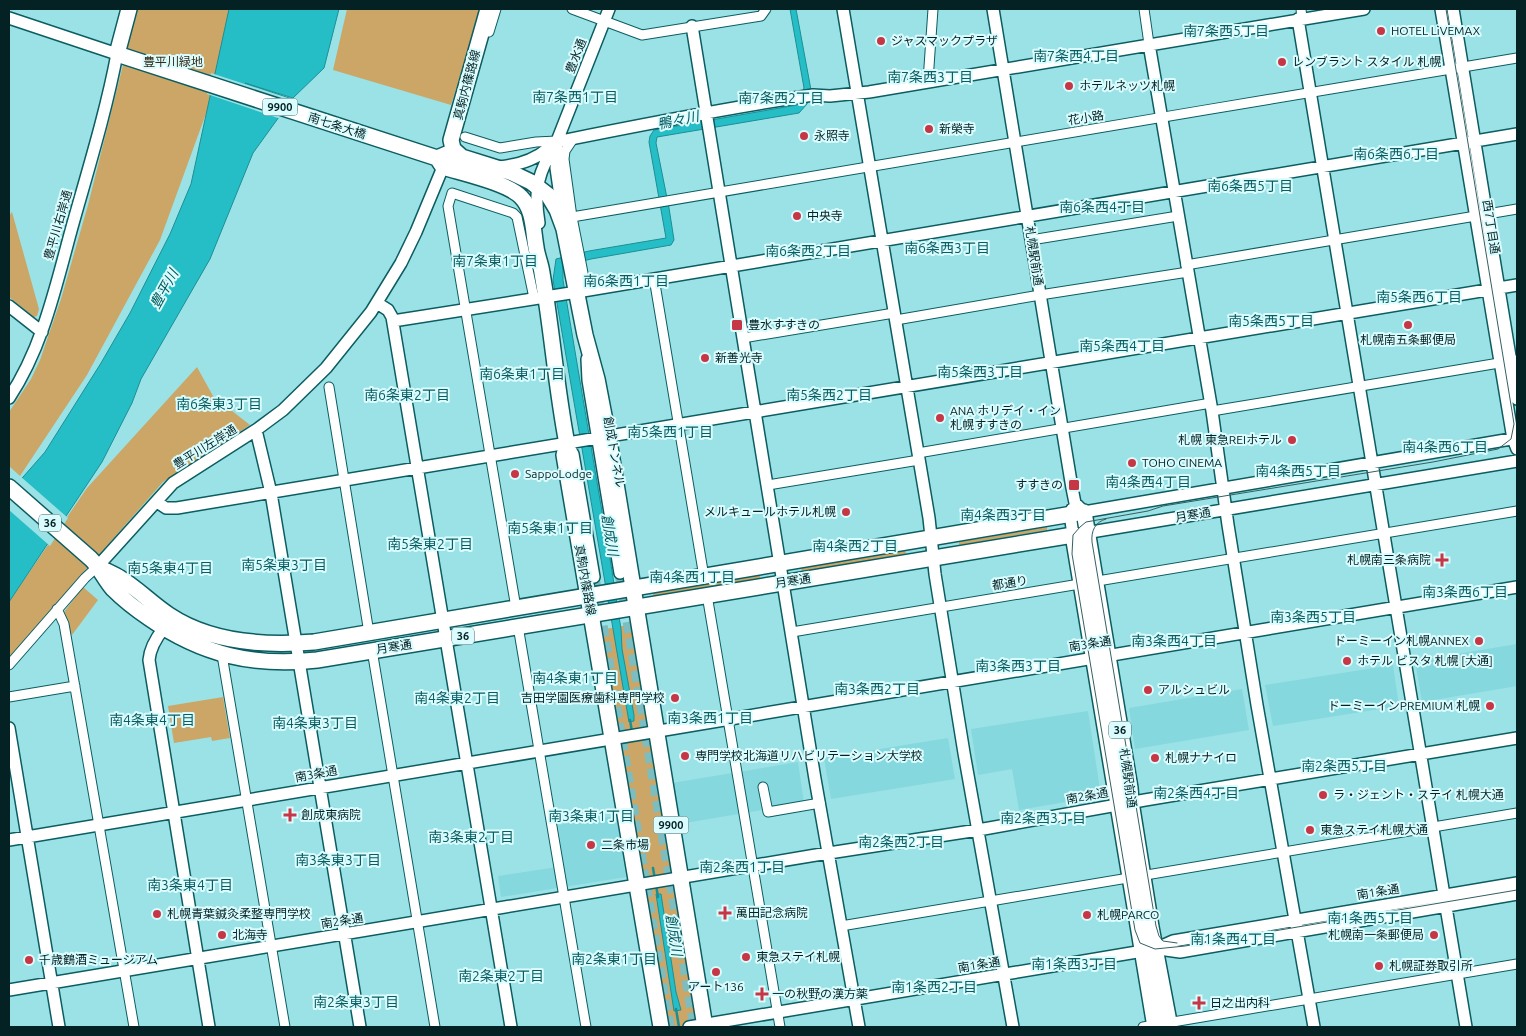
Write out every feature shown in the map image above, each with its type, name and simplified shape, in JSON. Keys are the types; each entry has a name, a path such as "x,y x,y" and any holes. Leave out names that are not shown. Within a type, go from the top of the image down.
{"main road":[{"path":"115,53 130,9"},
{"name":"真駒内篠路線","path":"462,157 453,149 452,140 488,9"},
{"name":"南七条大橋","path":"115,53 440,162"},
{"name":"真駒内篠路線","path":"661,1027 650,883 612,738 564,455 588,440 597,379 585,335 556,295 542,272 530,213 522,197 504,187 440,162 449,153 519,176 538,186 553,202 568,223 573,280 556,295 553,344 555,370 588,440 633,589 680,878 699,1026"},
{"name":"月寒通","path":"9,487 94,563 113,589 140,612 192,644 222,654 251,660 299,662 1081,534"},
{"name":"月寒通","path":"94,563 122,578 170,616 196,629 222,637 251,642 296,644 781,564 1076,510"},
{"name":"札幌駅前通","path":"1076,510 1101,657 1130,788 1124,803 1149,950 1158,1026"}],"street":[{"path":"488,34 496,9"},
{"path":"572,9 642,35 761,16 766,9"},
{"name":"豊水通","path":"558,141 609,9"},
{"path":"843,9 918,456 940,607 1013,1027"},
{"path":"928,81 933,9"},
{"name":"札幌駅前通","path":"993,9 1076,510"},
{"path":"1144,9 1211,407 1233,558 1314,1027"},
{"path":"465,137 500,148 707,120 800,97 857,93 1149,44 1300,16 1364,9"},
{"name":"西7丁目通","path":"1441,9 1457,68"},
{"name":"西7丁目通","path":"1453,9 1457,68 1493,289 1517,399"},
{"path":"1300,16 1310,93 1334,240 1466,1027"},
{"path":"9,18 115,53"},
{"path":"692,26 828,853 859,1027"},
{"name":"豊平川右岸通","path":"9,398 29,363 42,332 85,182 115,53"},
{"name":"花小路","path":"568,223 664,201 1517,58"},
{"path":"393,321 1517,134"},
{"path":"568,223 564,159 565,151 573,139"},
{"path":"494,168 524,162 558,141"},
{"path":"542,272 542,241 536,202 538,186 547,158 558,141"},
{"path":"558,141 556,168 568,223"},
{"name":"豊平川左岸通","path":"9,665 85,578 94,563 178,480 256,430 283,410 315,380 345,346 377,303 407,253 440,162"},
{"path":"516,608 448,206 452,193 512,213 517,217 556,295"},
{"path":"743,338 1040,295 1334,240 1517,209"},
{"path":"1031,240 1178,216"},
{"path":"654,278 704,577"},
{"path":"157,502 166,508 177,508 1052,364 1517,285"},
{"path":"377,303 390,313 393,321 511,1027"},
{"path":"9,306 42,332"},
{"path":"768,485 1063,428 1359,387 1509,361"},
{"name":"西7丁目通","path":"1509,361 1516,442"},
{"path":"329,388 369,633"},
{"path":"256,430 271,493 360,1027"},
{"path":"588,440 573,454 594,577"},
{"name":"創成トンネル","path":"588,440 620,573"},
{"name":"月寒通","path":"1076,510 1516,442"},
{"name":"月寒通","path":"1081,534 1517,461"},
{"name":"都通り","path":"792,632 1517,512"},
{"name":"南3条通","path":"9,840 1517,587"},
{"path":"707,595 780,1027"},
{"path":"58,609 64,624 134,1027"},
{"path":"518,626 586,1027"},
{"path":"164,628 155,641 148,660 209,1027"},
{"path":"372,650 435,1027"},
{"path":"222,654 284,1027"},
{"path":"9,697 75,686"},
{"path":"9,728 59,1027"},
{"name":"南2条通","path":"9,990 828,853 978,830 1124,803 1517,738"},
{"path":"763,787 768,812 820,803"},
{"path":"841,926 1517,813"},
{"name":"南1条通","path":"1445,901 1517,883"},
{"name":"南1条通","path":"699,1026 1149,950 1180,952 1286,935 1296,926 1445,901 1517,894"},
{"path":"1158,1026 1310,998 1517,964"}],"shaded area":[{"path":"1517,644 1517,686 1422,702 1415,661"},
{"path":"1393,665 1399,706 1273,726 1265,685"},
{"path":"1242,689 1249,730 1135,749 1129,708"},
{"path":"1088,711 1101,796 1019,810 1012,769 978,775 971,729"},
{"path":"948,738 955,779 831,799 824,758"},
{"path":"798,762 804,803 679,824 672,783"},
{"name":"二条市場","path":"616,816 626,877 501,897 498,876 564,866 558,825"}],"green space":[{"name":"豊平川緑地","path":"137,9 233,9 220,75 160,240 87,375 20,476 9,466 9,412 31,379 40,360 61,299 88,205"},
{"path":"347,9 481,9 451,105 333,70"},
{"path":"12,212 39,309 37,316 34,317 9,297 9,216"},
{"path":"197,367 213,396 250,425 163,482 9,657 9,602 87,488"},
{"path":"1047,527 1047,530 959,545 959,542"},
{"path":"905,550 906,554 802,572 801,568"},
{"path":"760,575 760,579 653,596 653,593"},
{"path":"83,587 98,600 72,635 64,612"},
{"path":"633,624 661,799 666,845 677,889 700,1027 665,1027 631,817 629,791 623,755 614,720 600,630"},
{"path":"223,697 230,738 212,741 211,737 174,743 168,706"}],"water":[{"name":"豊平川","path":"229,9 339,9 324,68 293,98 245,83 292,99 253,153 210,259 141,379 132,403 102,462 9,602 9,493 45,452 101,363 130,313 170,234 191,184"},
{"path":"790,9 796,9 811,90 807,104 799,113 657,137 656,143 674,240 671,245 591,259 563,266 563,280 634,715 634,721 629,722 553,280 556,259 589,251 666,238 649,142 654,130 797,105 804,88"},
{"path":"656,894 661,894 676,992 681,1010 674,1011"}],"pier":[{"path":"211,73 294,100 281,119 207,94"},
{"path":"20,476 68,518 50,546 9,510 9,489"}],"waterway":[{"name":"創成川","path":"630,720 632,732"},
{"name":"創成川","path":"653,868 655,880"},
{"name":"創成川","path":"656,885 658,897"},
{"name":"創成川","path":"676,1009 679,1027"}],"tunnel":[{"path":"620,573 695,1027"},
{"path":"594,577 669,1027"}],"tram line":[{"path":"1446,9 1514,424 1511,439 1498,449 1433,462 1163,506 1148,511 1086,522 1073,535 1072,554 1135,930 1140,943 1155,949 1185,946 1517,890"},
{"path":"1106,519 1099,522 1094,528 1092,542 1156,926 1159,936 1163,941 1177,943"}],"place":[{"name":"HOTEL LiVEMAX","path":"1381,31"},
{"name":"ジャスマックプラザ","path":"881,41"},
{"name":"レンブラント スタイル 札幌","path":"1282,62"},
{"name":"ホテルネッツ札幌","path":"1069,86"},
{"name":"新榮寺","path":"929,129"},
{"name":"永照寺","path":"804,136"},
{"name":"中央寺","path":"797,216"},
{"name":"豊水すすきの","path":"737,325"},
{"name":"札幌南五条郵便局","path":"1408,325"},
{"name":"新善光寺","path":"705,358"},
{"name":"ANA ホリデイ・イン 札幌すすきの","path":"940,418"},
{"name":"札幌 東急REIホテル","path":"1292,440"},
{"name":"TOHO CINEMA","path":"1132,463"},
{"name":"SappoLodge","path":"515,474"},
{"name":"すすきの","path":"1074,485"},
{"name":"メルキュールホテル札幌","path":"846,512"},
{"name":"札幌南三条病院","path":"1442,560"},
{"name":"ドーミーイン札幌ANNEX","path":"1479,641"},
{"name":"ホテル ビスタ 札幌 [大通]","path":"1347,661"},
{"name":"アルシュビル","path":"1148,690"},
{"name":"吉田学園医療歯科専門学校","path":"675,698"},
{"name":"ドーミーインPREMIUM 札幌","path":"1490,706"},
{"name":"専門学校北海道リハビリテーション大学校","path":"685,756"},
{"name":"札幌ナナイロ","path":"1155,758"},
{"name":"ラ・ジェント・ステイ 札幌大通","path":"1323,795"},
{"name":"創成東病院","path":"290,815"},
{"name":"東急ステイ札幌大通","path":"1310,830"},
{"name":"二条市場","path":"591,845"},
{"name":"萬田記念病院","path":"725,913"},
{"name":"札幌青葉鍼灸柔整専門学校","path":"157,914"},
{"name":"札幌PARCO","path":"1087,915"},
{"name":"北海寺","path":"222,935"},
{"name":"札幌南一条郵便局","path":"1434,935"},
{"name":"東急ステイ札幌","path":"746,957"},
{"name":"千歳鶴酒ミュージアム","path":"29,960"},
{"name":"札幌証券取引所","path":"1379,966"},
{"name":"アート136","path":"716,972"},
{"name":"一の秋野の漢方薬","path":"762,994"},
{"name":"日之出内科","path":"1199,1003"}],"district":[{"name":"南7条西5丁目","path":"1226,31"},
{"name":"南7条西4丁目","path":"1076,56"},
{"name":"南7条西3丁目","path":"930,77"},
{"name":"南7条西1丁目","path":"575,97"},
{"name":"南7条西2丁目","path":"781,98"},
{"name":"南6条西6丁目","path":"1396,154"},
{"name":"南6条西5丁目","path":"1250,186"},
{"name":"南6条西4丁目","path":"1102,207"},
{"name":"南6条西3丁目","path":"947,248"},
{"name":"南6条西2丁目","path":"808,251"},
{"name":"南7条東1丁目","path":"495,261"},
{"name":"南6条西1丁目","path":"626,281"},
{"name":"南5条西6丁目","path":"1419,297"},
{"name":"南5条西5丁目","path":"1271,321"},
{"name":"南5条西4丁目","path":"1122,346"},
{"name":"南5条西3丁目","path":"980,372"},
{"name":"南6条東1丁目","path":"522,374"},
{"name":"南6条東2丁目","path":"407,395"},
{"name":"南5条西2丁目","path":"829,395"},
{"name":"南6条東3丁目","path":"219,404"},
{"name":"南5条西1丁目","path":"670,432"},
{"name":"南4条西6丁目","path":"1445,447"},
{"name":"南4条西5丁目","path":"1298,471"},
{"name":"南4条西4丁目","path":"1148,482"},
{"name":"南4条西3丁目","path":"1003,515"},
{"name":"南5条東1丁目","path":"550,528"},
{"name":"南5条東2丁目","path":"430,544"},
{"name":"南4条西2丁目","path":"855,546"},
{"name":"南5条東3丁目","path":"284,565"},
{"name":"南5条東4丁目","path":"170,568"},
{"name":"南4条西1丁目","path":"692,577"},
{"name":"南3条西6丁目","path":"1465,592"},
{"name":"南3条西5丁目","path":"1313,617"},
{"name":"南3条西4丁目","path":"1174,641"},
{"name":"南3条西3丁目","path":"1018,666"},
{"name":"南4条東1丁目","path":"575,678"},
{"name":"南3条西2丁目","path":"877,689"},
{"name":"南4条東2丁目","path":"457,698"},
{"name":"南3条西1丁目","path":"710,718"},
{"name":"南4条東4丁目","path":"152,720"},
{"name":"南4条東3丁目","path":"315,723"},
{"name":"南2条西5丁目","path":"1344,766"},
{"name":"南2条西4丁目","path":"1196,793"},
{"name":"南3条東1丁目","path":"591,816"},
{"name":"南2条西3丁目","path":"1043,818"},
{"name":"南3条東2丁目","path":"471,837"},
{"name":"南2条西2丁目","path":"901,842"},
{"name":"南3条東3丁目","path":"338,860"},
{"name":"南2条西1丁目","path":"742,867"},
{"name":"南3条東4丁目","path":"190,885"},
{"name":"南1条西5丁目","path":"1370,918"},
{"name":"南1条西4丁目","path":"1233,939"},
{"name":"南2条東1丁目","path":"614,959"},
{"name":"南1条西3丁目","path":"1074,964"},
{"name":"南2条東2丁目","path":"501,976"},
{"name":"南1条西2丁目","path":"934,987"},
{"name":"南2条東3丁目","path":"356,1002"}],"water label":[{"name":"鴨々川","path":"678,120"}]}
